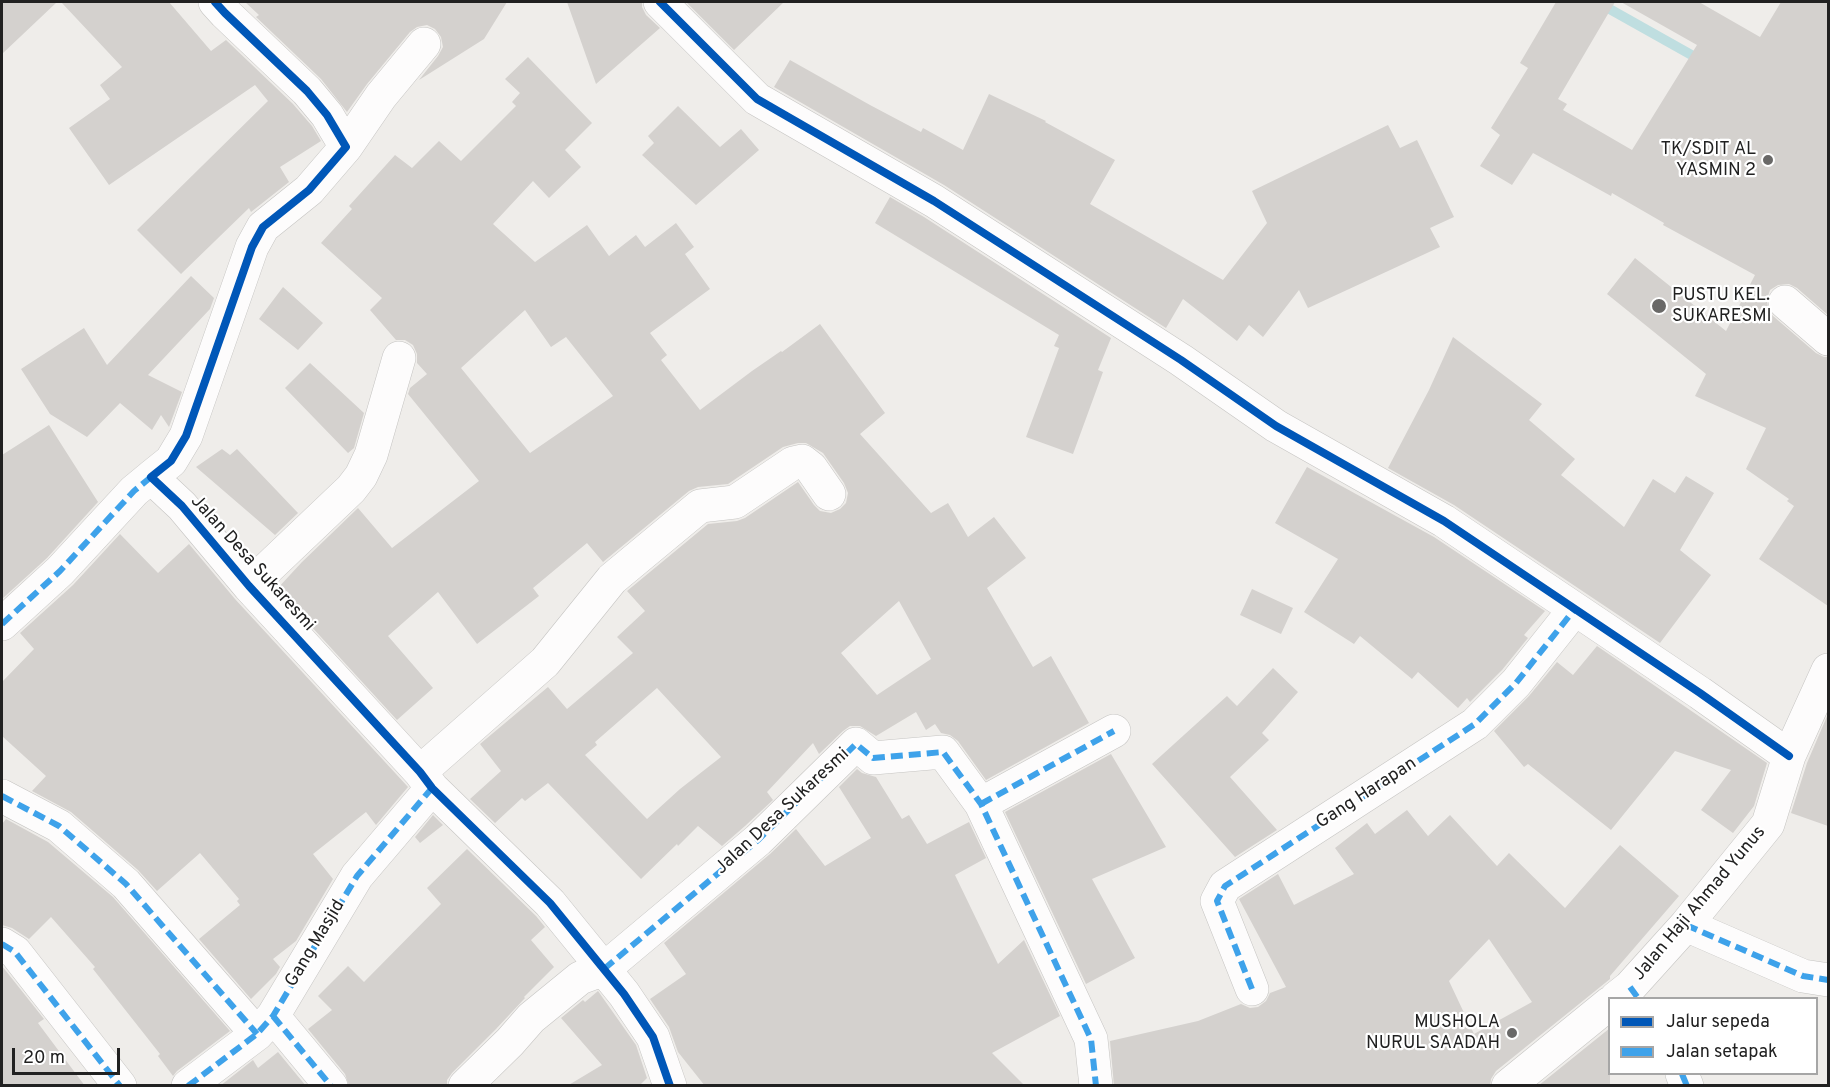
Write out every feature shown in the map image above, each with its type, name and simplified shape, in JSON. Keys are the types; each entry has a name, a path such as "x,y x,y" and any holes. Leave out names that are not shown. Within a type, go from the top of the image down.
{"street":[{"path":"660,2 757,99 934,201 1181,360 1276,426 1444,521 1700,693 1789,756"},
{"path":"224,5 307,91 327,116 346,147"},
{"path":"2,624 60,571 134,491 171,461 186,436 252,247 263,227 309,190 346,147 381,96 424,44"},
{"path":"1785,302 1828,339"},
{"name":"Jalan Desa Sukaresmi","path":"249,586 351,489 361,476 371,455 399,358"},
{"name":"Gang Masjid","path":"188,1086 265,1025 357,876 426,780 545,662 612,579 700,506 735,502 793,463 802,461 811,468 828,494"},
{"name":"Jalan Desa Sukaresmi","path":"151,477 182,506 249,586 426,780 550,903 624,994 652,1037 670,1086"},
{"name":"Gang Harapan","path":"1252,989 1217,901 1225,886 1474,724 1516,683 1574,610"},
{"name":"Jalan Haji Ahmad Yunus","path":"1623,997 1686,925 1768,824 1789,756 1826,684"},
{"path":"981,804 1114,731"},
{"name":"Jalan Desa Sukaresmi","path":"604,969 758,840 856,744 873,758 943,752 981,804 1091,1039 1096,1081"},
{"path":"2,796 59,826 126,884 265,1025 331,1086"},
{"path":"1686,925 1803,976 1828,980"},
{"path":"2,944 15,952 120,1086"},
{"path":"465,1086 531,1018 580,978 604,969"},
{"name":"Jalan Haji Ahmad Yunus","path":"1508,1086 1608,1009"}],"building":[{"path":"2,2 57,2 2,54"},
{"path":"61,2 169,2 211,51 226,40 293,104 312,126 321,141 280,167 289,182 251,212 249,208 181,274 137,230 268,101 255,85 109,185 69,128 110,99 100,85 122,67"},
{"path":"245,2 507,2 484,39 419,80 443,47 441,37 435,29 427,25 417,27 410,32 367,84 347,112 321,79 256,17 259,15"},
{"path":"567,2 642,2 646,15 660,28 596,84"},
{"path":"686,2 784,2 734,50"},
{"path":"1556,2 1615,2 1558,99 1567,104 1563,110 1632,150 1697,45 1621,2 1699,2 1760,37 1781,2 1828,2 1828,315 1797,288 1789,284 1778,285 1770,290 1767,299 1768,309 1773,316 1816,353 1828,357 1828,606 1759,559 1794,506 1787,501 1789,499 1746,469 1766,428 1695,396 1706,374 1607,294 1635,258 1726,331 1755,275 1663,225 1664,223 1612,193 1611,196 1533,153 1512,185 1480,166 1500,135 1491,128 1528,68 1520,63"},
{"path":"528,57 592,123 565,150 581,167 549,198 533,181 493,224 535,262 587,225 609,256 636,235 645,247 676,223 694,247 685,254 710,289 650,333 667,355 661,360 700,410 820,324 885,413 860,434 931,513 948,503 968,537 994,517 1026,558 987,588 1033,667 1051,656 1089,723 986,780 958,741 950,735 941,733 935,724 926,730 916,712 876,736 860,726 850,726 819,754 813,743 767,792 773,800 722,846 698,826 641,879 548,783 525,801 522,798 495,823 470,799 501,771 480,744 548,687 567,709 633,653 617,637 645,611 627,591 708,524 745,518 798,482 820,511 831,513 846,503 848,493 844,483 823,453 806,443 783,447 728,484 698,487 689,491 603,562 587,543 533,588 539,596 477,644 438,592 388,636 433,688 397,720 277,589 358,508 392,548 479,481 408,394 410,388 427,374 417,363 417,354 413,345 405,340 396,340 370,310 382,298 321,243 352,209 349,206 395,155 412,168 439,141 461,161 516,106 512,102 520,93 505,79","holes":["525,310 551,347 566,337 613,396 530,453 461,368","899,601 931,659 877,695 841,653","657,688 721,757 680,789 647,819 585,755 597,745 595,742"]},
{"path":"790,60 921,132 923,128 963,150 989,94 1046,121 1115,160 1090,204 1223,280 1267,223 1252,191 1388,125 1400,148 1417,140 1454,217 1430,228 1440,247 1308,308 1299,290 1263,337 1249,325 1237,341 1183,299 1166,328 944,185 774,87"},
{"path":"678,106 720,147 741,129 759,150 696,205 642,155 654,143 648,136"},
{"path":"890,197 1111,338 1098,370 1103,372 1073,454 1026,437 1059,348 1054,346 1059,335 875,223"},
{"path":"191,276 214,298 210,309 148,375 182,392 169,427 161,415 152,430 120,403 87,437 50,414 21,369 84,328 107,365"},
{"path":"283,287 323,323 298,350 259,319"},
{"path":"1453,337 1542,404 1529,420 1575,459 1561,475 1624,527 1653,479 1675,493 1686,476 1714,493 1680,550 1711,575 1660,643 1454,505 1388,468 1429,390"},
{"path":"310,363 364,413 354,448 348,453 285,388"},
{"path":"49,425 98,502 47,558 2,599 2,455"},
{"path":"222,449 230,455 237,449 298,513 275,535 196,467"},
{"path":"1307,467 1434,537 1545,611 1524,635 1528,638 1502,670 1470,702 1467,698 1458,708 1418,672 1412,679 1360,636 1354,644 1304,612 1338,559 1275,523"},
{"path":"120,534 158,573 189,544 235,599 408,787 376,825 366,812 313,854 333,879 296,941 273,959 280,967 276,974 251,999 199,939 240,905 237,901 239,899 200,853 157,891 138,870 71,812 32,791 46,776 2,736 2,682 34,649 20,633 73,585"},
{"path":"1252,589 1293,608 1281,634 1240,615"},
{"path":"1597,646 1767,763 1754,806 1733,833 1701,810 1731,770 1675,751 1611,830 1528,764 1524,767 1494,731 1529,696 1557,662 1573,675"},
{"path":"1273,668 1298,692 1262,733 1269,740 1230,777 1277,830 1235,857 1152,764 1227,696 1237,706"},
{"path":"1828,714 1828,826 1791,813 1807,763"},
{"path":"1111,754 1166,847 1092,879 1135,958 1086,984 1005,812"},
{"path":"857,769 876,777 902,819 909,815 927,844 969,822 986,858 955,875 998,964 1024,940 1060,1016 992,1053 1025,1086 705,1086 678,1052 669,1027 650,999 686,974 664,943 770,854 796,829 825,866 871,838 839,787"},
{"path":"1407,810 1428,836 1450,815 1497,866 1509,853 1565,908 1620,845 1679,896 1610,976 1610,979 1496,1071 1490,1086 1114,1086 1110,1041 1198,1021 1241,1004 1250,1008 1258,1007 1266,1001 1270,993 1286,987 1239,899 1278,874 1294,905 1354,874 1335,848 1367,823 1375,834","holes":["1489,939 1532,1002 1474,1034 1449,981"]},
{"path":"433,815 443,825 420,843 415,837"},
{"path":"6,819 48,842 113,897 230,1031 173,1076 158,1056 160,1054 93,969 95,967 51,917 29,939 12,928 2,925 2,824"},
{"path":"467,849 545,927 531,940 554,967 452,1073 447,1080 447,1086 349,1086 345,1074 308,1029 332,1010 318,996 348,966 364,982 441,904 427,888"},
{"path":"2,966 44,1019 38,1023 85,1086 2,1086"},
{"path":"598,991 636,1045 647,1078 639,1086 567,1086 602,1065 561,1018"},
{"path":"1608,1030 1610,1086 1538,1086"},
{"path":"278,1052 306,1086 220,1086 253,1060 258,1068"}],"waterway":[{"path":"1597,2 1704,62"}],"marked path":[{"path":"2,624 60,571 134,491 151,477"},
{"path":"1252,989 1217,901 1225,886 1475,724 1516,683 1574,610"},
{"path":"981,804 1114,731"},
{"path":"604,969 758,840 856,744 873,758 943,752 981,804 1091,1039 1096,1086"},
{"path":"188,1086 257,1034 273,1016 357,876 432,788"},
{"path":"2,796 59,826 126,884 257,1034"},
{"path":"1686,925 1803,976 1828,980"},
{"path":"2,944 15,952 120,1086"},
{"path":"1630,987 1637,997"},
{"path":"273,1016 331,1086"},
{"path":"1682,1075 1687,1086"}],"cycle path":[{"path":"215,2 307,91 327,115 346,147 309,190 263,227 252,247 186,436 171,461 151,477 182,506 249,586 420,772 432,788 550,903 624,994 653,1037 670,1086"},
{"path":"660,2 757,99 934,201 1181,360 1276,426 1444,521 1700,693 1789,756"}],"place":[{"name":"TK/SDIT AL YASMIN 2","path":"1768,160"},
{"name":"PUSTU KEL. SUKARESMI","path":"1659,306"},
{"name":"MUSHOLA NURUL SAADAH","path":"1512,1033"}]}
